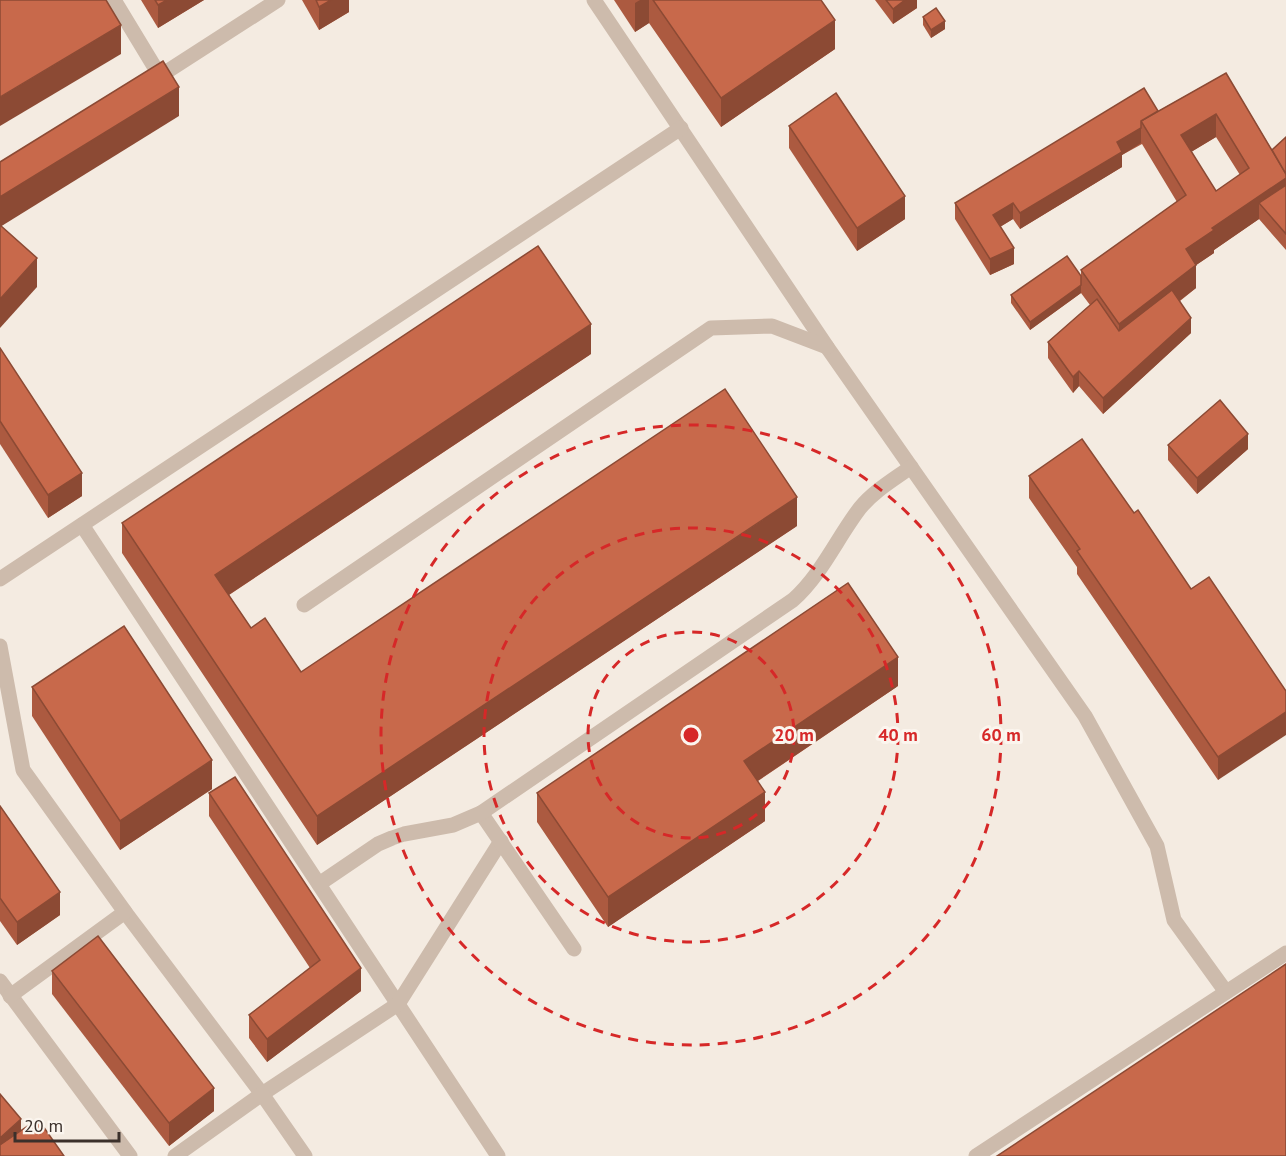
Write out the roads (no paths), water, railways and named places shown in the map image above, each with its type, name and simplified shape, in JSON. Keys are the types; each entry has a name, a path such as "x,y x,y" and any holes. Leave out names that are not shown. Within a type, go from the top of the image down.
{"street":[{"path":"114,0 160,76"},
{"path":"140,88 278,0"},
{"path":"594,0 827,347 1085,716 1157,846 1174,920 1226,992"},
{"path":"0,579 681,128"},
{"path":"304,605 711,328 772,326 827,347"},
{"path":"319,884 378,844 392,838 453,825 481,813 794,600 814,578 860,508 879,489 911,467"},
{"path":"82,525 498,1156"},
{"path":"0,646 23,770 125,912 262,1094 305,1156"},
{"path":"481,813 574,950"},
{"path":"175,1156 262,1094 398,1004 501,841"},
{"path":"10,996 125,912"},
{"path":"976,1156 1286,953"},
{"path":"0,981 130,1156"}]}
